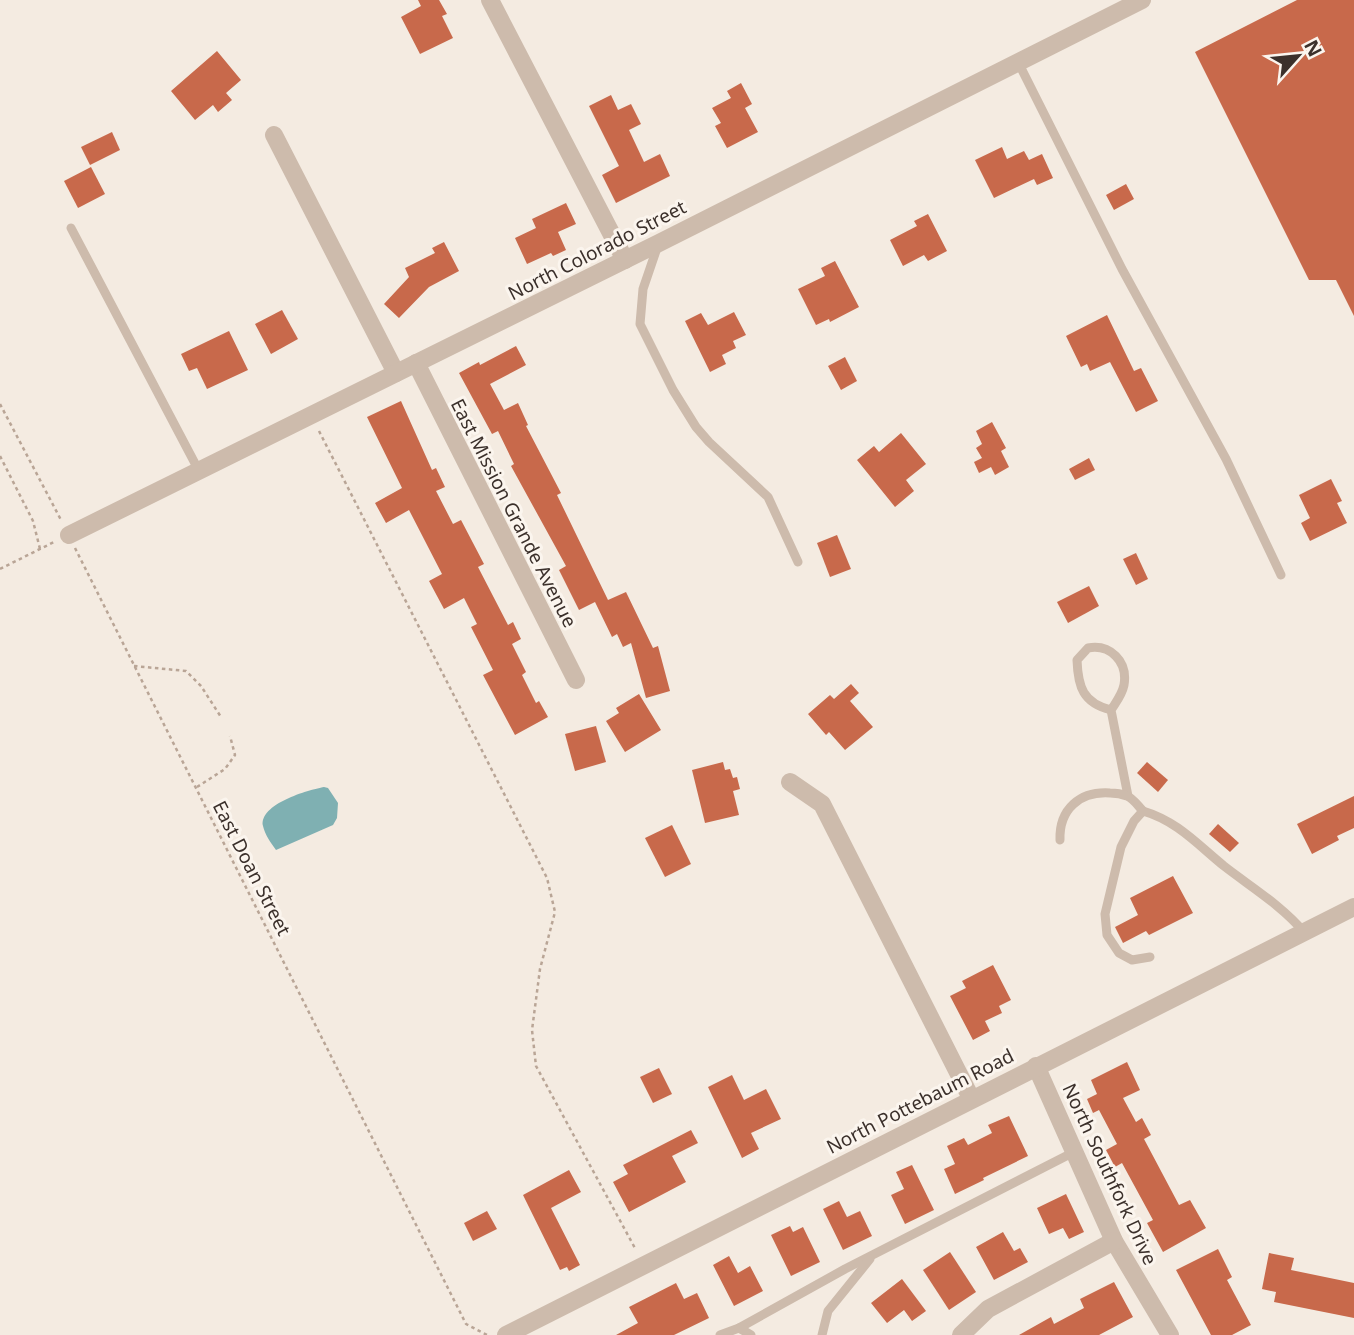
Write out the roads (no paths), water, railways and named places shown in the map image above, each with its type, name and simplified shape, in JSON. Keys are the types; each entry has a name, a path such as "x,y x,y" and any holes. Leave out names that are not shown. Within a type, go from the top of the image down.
{"street":[{"path":"490,0 625,260"},
{"name":"North Colorado Street","path":"69,535 1142,0"},
{"path":"274,135 396,373"},
{"name":"East Mission Grande Avenue","path":"416,363 576,680"},
{"path":"790,782 822,804 971,1098"},
{"name":"North Pottebaum Road","path":"506,1335 1354,906"},
{"name":"North Southfork Drive","path":"1036,1066 1114,1241 1170,1335"},
{"path":"961,1335 988,1309 1114,1241"}],"lane":[{"path":"1018,62 1122,269 1226,459 1281,575"},
{"path":"71,228 199,471"},
{"path":"659,243 643,289 640,324 696,427 768,496 798,562"},
{"path":"1111,710 1097,707 1084,694 1078,677 1077,660 1087,648 1100,646 1112,651 1121,664 1125,683 1111,710 1128,796 1143,811 1162,816 1192,837 1283,911 1304,932"},
{"path":"1060,839 1060,827 1065,813 1074,802 1099,793 1128,796"},
{"path":"1143,811 1134,821 1121,847 1105,914 1107,935 1118,953 1132,960 1150,957"},
{"path":"720,1335 739,1328 874,1254 1074,1152"},
{"path":"822,1335 828,1311 874,1254"},
{"path":"739,1328 751,1335"}],"water":[{"path":"328,788 338,803 337,818 333,825 276,850 263,826 269,811 286,799"}]}
